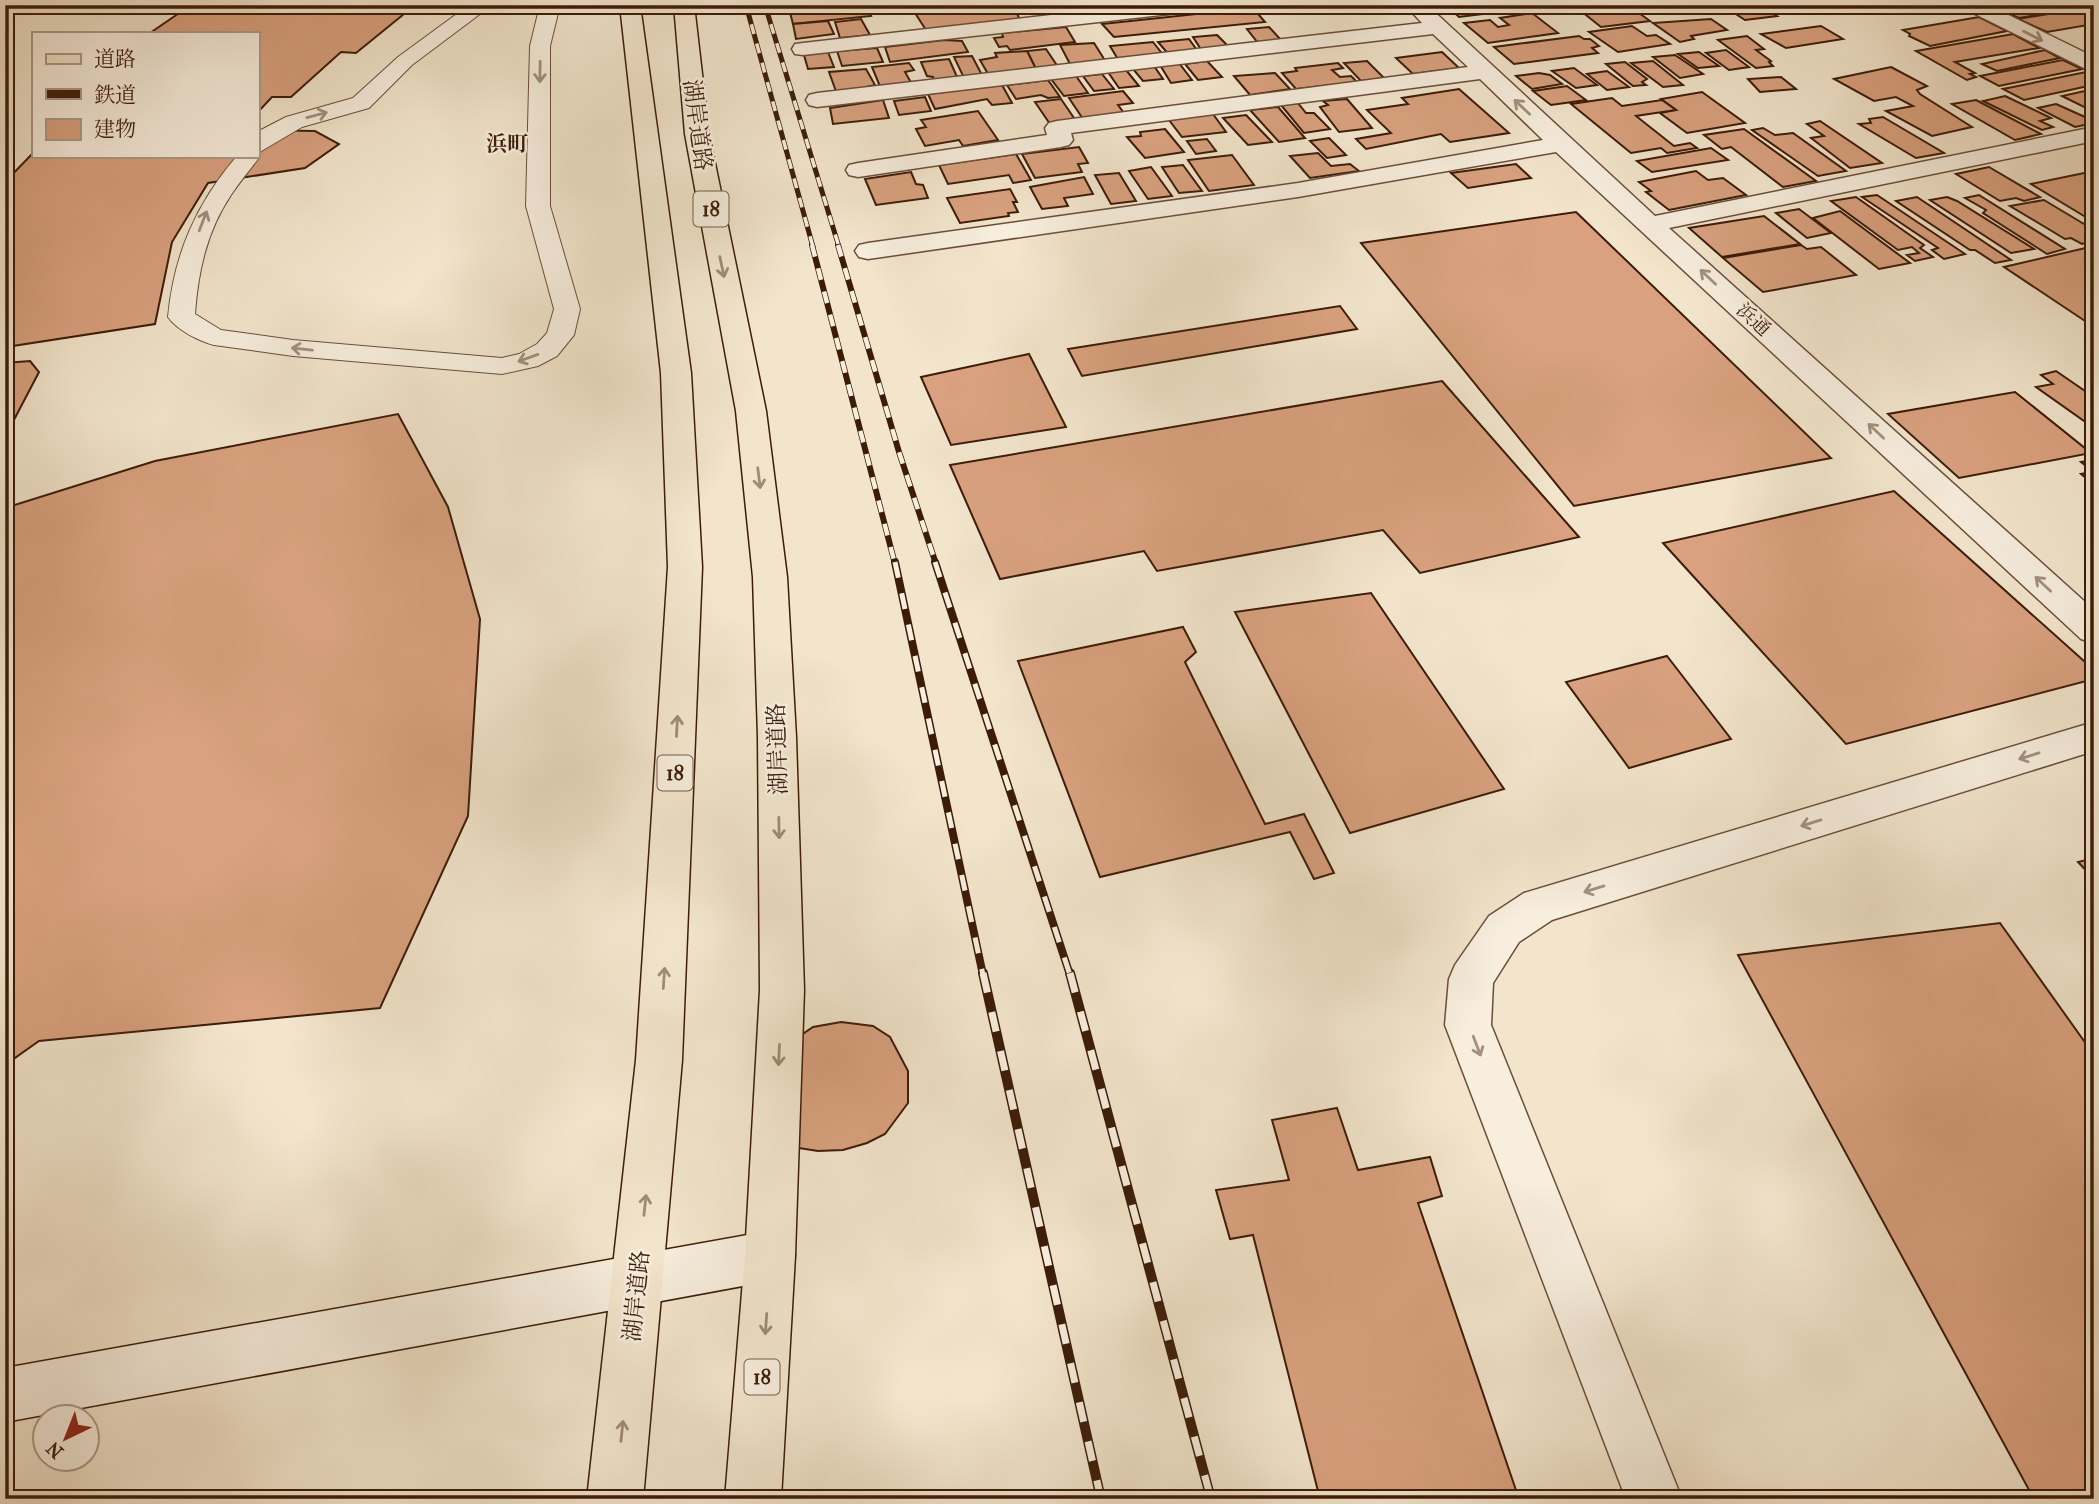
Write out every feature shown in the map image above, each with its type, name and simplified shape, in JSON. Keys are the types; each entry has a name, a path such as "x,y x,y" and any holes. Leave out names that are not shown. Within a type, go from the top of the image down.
{"main road":[{"name":"湖岸道路","path":"615,1499 660,1047 685,567 676,373 634,47 631,5"},
{"name":"湖岸道路","path":"684,5 697,134 751,411 770,577 778,737 782,989 770,1256 753,1499"}],"street":[{"path":"803,49 1196,5"},
{"name":"浜通","path":"1415,5 1561,144 2094,631"},
{"path":"1972,5 2094,66"},
{"path":"817,100 1439,27"},
{"path":"858,170 1061,140 1057,128 1484,72"},
{"path":"1651,225 2094,135"},
{"path":"868,251 1298,190 1561,144"},
{"path":"1654,1499 1468,1025 1471,979 1504,929 1539,906 2094,736"},
{"path":"5,1395 770,1256"}],"lane":[{"path":"247,158 225,183 206,213 182,280 181,317 214,337 307,350 502,366 528,360 547,350 561,335 567,309 538,206 540,46 550,5"},
{"path":"259,144 265,137 294,122 361,103 405,61 474,11"}],"building":[{"path":"191,5 415,5 356,53 341,52 291,97 272,97 259,111 259,32 151,32"},
{"path":"788,5 865,5 871,16 793,24"},
{"path":"1013,5 1020,20 926,30 915,13"},
{"path":"1063,5 1097,5 1100,9 1067,12"},
{"path":"1446,5 1529,5 1533,8 1459,17"},
{"path":"1722,5 1759,5 1777,16 1745,20"},
{"path":"1994,7 2087,7 2019,18"},
{"path":"1253,8 1265,22 1114,37 1102,24"},
{"path":"1632,8 1650,21 1601,27 1581,11"},
{"path":"2094,8 2094,24 2047,32 2018,19"},
{"path":"1532,13 1558,33 1488,43 1464,23 1490,20 1498,27 1509,25 1500,18"},
{"path":"1979,17 2007,31 1930,46 1909,36 1910,34 1903,30"},
{"path":"861,19 870,35 840,38 835,22"},
{"path":"1711,19 1727,30 1691,36 1694,39 1680,42 1653,23"},
{"path":"828,21 834,34 796,39 793,24"},
{"path":"1632,26 1647,36 1656,35 1670,44 1618,52 1589,32"},
{"path":"1821,26 1843,39 1786,48 1761,34"},
{"path":"1066,27 1075,42 1010,50 1007,46 999,47 994,38 1003,37 1002,33"},
{"path":"1269,27 1281,40 1258,43 1247,29"},
{"path":"2013,34 2039,48 1955,62 1975,73 1970,74 1976,77 1967,80 1916,51"},
{"path":"1217,35 1230,48 1202,51 1193,37"},
{"path":"1579,36 1590,39 1599,46 1592,48 1598,53 1514,64 1494,47"},
{"path":"1747,36 1764,49 1756,50 1771,61 1769,62 1773,66 1756,68 1718,40"},
{"path":"1189,39 1199,53 1170,56 1158,42"},
{"path":"944,40 962,41 968,52 890,62 885,47"},
{"path":"1153,42 1164,56 1119,61 1110,46"},
{"path":"1094,43 1106,62 1070,64 1060,45"},
{"path":"877,48 883,62 842,66 837,51"},
{"path":"1046,49 1058,67 1036,69 1027,51"},
{"path":"1726,50 1749,67 1729,70 1706,53"},
{"path":"2045,50 2060,58 1997,71 1982,64"},
{"path":"1027,51 1036,69 988,74 980,60 997,57 995,53"},
{"path":"828,52 834,67 808,69 804,55"},
{"path":"1442,52 1459,68 1413,74 1396,58"},
{"path":"1699,52 1719,66 1698,68 1678,54"},
{"path":"1675,55 1703,74 1680,78 1653,57"},
{"path":"972,56 983,77 965,80 954,57"},
{"path":"949,59 958,79 935,82 933,77 927,76 921,62"},
{"path":"2063,60 2082,69 1999,86 1980,76"},
{"path":"1207,61 1222,77 1198,80 1185,64"},
{"path":"1367,61 1384,78 1361,81 1344,63"},
{"path":"1653,61 1683,85 1663,87 1631,63"},
{"path":"1625,62 1647,79 1642,82 1646,85 1633,86 1606,64"},
{"path":"909,63 914,70 905,72 913,86 881,89 872,67"},
{"path":"1179,63 1192,80 1171,83 1160,65"},
{"path":"1338,63 1343,68 1332,70 1340,77 1351,76 1357,82 1296,89 1282,73 1297,71 1295,68"},
{"path":"1154,66 1163,79 1143,81 1133,69"},
{"path":"1891,67 1927,86 1917,90 1972,127 1932,136 1886,111 1913,106 1896,97 1874,101 1834,79"},
{"path":"1574,68 1597,85 1576,88 1552,71"},
{"path":"866,69 875,85 837,94 829,72"},
{"path":"1126,70 1139,86 1119,88 1108,72"},
{"path":"1607,71 1629,87 1607,90 1587,74"},
{"path":"2086,72 2094,76 2094,82 2088,83 2093,85 2024,100 2003,89"},
{"path":"1275,73 1290,89 1250,95 1234,76"},
{"path":"1539,73 1550,75 1562,84 1532,89 1516,76"},
{"path":"1102,74 1114,89 1094,91 1083,76"},
{"path":"1076,76 1088,93 1064,96 1051,79"},
{"path":"1781,77 1796,89 1760,92 1748,79"},
{"path":"1048,80 1060,97 1048,98 1041,95 1016,99 1007,85"},
{"path":"1002,85 1012,103 992,105 987,99 935,109 928,94"},
{"path":"1567,86 1586,100 1551,105 1533,91"},
{"path":"1459,89 1509,133 1450,142 1441,134 1366,149 1356,139 1391,133 1367,110 1408,104 1402,98"},
{"path":"2094,89 2094,106 2086,108 2062,96"},
{"path":"1123,91 1133,103 1118,105 1124,113 1083,119 1069,98"},
{"path":"1702,92 1745,123 1687,133 1660,113 1676,110 1661,99"},
{"path":"2005,96 2051,118 2040,121 2053,127 2042,130 1983,101"},
{"path":"925,97 931,111 899,115 894,101"},
{"path":"1612,98 1622,106 1662,100 1676,110 1636,116 1674,146 1690,143 1697,148 1667,153 1661,148 1631,153 1571,104"},
{"path":"1061,99 1076,121 1050,124 1035,102"},
{"path":"1347,99 1372,128 1339,132 1320,107 1328,105 1323,101"},
{"path":"883,100 889,118 833,124 830,108"},
{"path":"1976,100 2041,134 2015,140 1952,104"},
{"path":"1298,103 1306,113 1314,113 1330,129 1304,133 1281,105"},
{"path":"2056,104 2094,123 2075,127 2038,108"},
{"path":"1278,107 1305,138 1279,142 1250,110"},
{"path":"978,111 998,140 963,146 959,140 925,146 916,129 926,127 921,120"},
{"path":"1213,114 1226,132 1182,137 1169,120"},
{"path":"1246,115 1272,142 1248,145 1223,118"},
{"path":"1883,117 1944,153 1916,158 1859,124 1871,123 1869,119"},
{"path":"1820,121 1882,163 1850,168 1811,138 1824,136 1807,124"},
{"path":"1763,128 1775,135 1793,133 1846,171 1818,176 1752,130"},
{"path":"1165,129 1184,152 1145,158 1127,137 1141,136 1140,132"},
{"path":"1744,129 1816,181 1783,187 1731,147 1722,149 1704,135"},
{"path":"259,130 315,131 339,144 305,168 208,183 172,242 155,324 13,346 5,362 5,182 32,154 32,158 259,158"},
{"path":"1329,138 1346,155 1327,158 1310,141"},
{"path":"1207,139 1216,151 1196,154 1187,141"},
{"path":"1079,147 1088,163 1078,164 1082,172 1035,178 1022,154"},
{"path":"1711,148 1728,160 1652,172 1637,161"},
{"path":"1318,153 1331,166 1350,164 1359,171 1310,178 1290,156"},
{"path":"1016,154 1031,180 1013,183 1009,175 948,184 939,165"},
{"path":"1232,155 1254,185 1209,191 1188,160"},
{"path":"1516,164 1531,178 1468,188 1451,173"},
{"path":"1183,165 1202,191 1179,193 1162,167"},
{"path":"1151,167 1172,196 1148,199 1129,171"},
{"path":"1989,167 2040,197 2024,201 2016,198 2000,201 1956,174"},
{"path":"1696,171 1708,180 1723,178 1746,195 1669,210 1646,192 1651,191 1639,182"},
{"path":"2094,171 2094,222 2031,184"},
{"path":"911,172 916,184 923,185 928,198 876,205 865,179"},
{"path":"1119,173 1136,201 1111,204 1095,175"},
{"path":"1084,177 1093,194 1064,198 1068,206 1042,209 1030,187"},
{"path":"1010,189 1017,202 1013,202 1018,212 1008,213 1009,216 960,223 947,198"},
{"path":"1877,195 1965,254 1944,259 1932,250 1938,248 1862,197"},
{"path":"1979,195 2065,249 2047,254 1983,213 1986,210 1965,198"},
{"path":"1856,197 1924,245 1920,248 1933,257 1915,261 1907,255 1919,253 1912,247 1898,250 1831,201"},
{"path":"1917,197 2011,260 1995,263 1975,250 1970,250 1896,201"},
{"path":"1947,197 2034,249 2011,253 1930,200"},
{"path":"2044,200 2094,230 2094,241 2082,244 2071,238 2065,239 2010,206"},
{"path":"1799,209 1831,233 1807,238 1776,213"},
{"path":"1840,211 1910,263 1879,269 1813,218"},
{"path":"1576,212 1831,458 1574,506 1361,243"},
{"path":"1764,216 1800,244 1722,257 1689,228"},
{"path":"1801,245 1807,249 1821,247 1856,275 1763,292 1723,258"},
{"path":"2094,246 2094,327 2004,267"},
{"path":"1340,306 1357,329 1082,376 1068,349"},
{"path":"1029,354 1066,427 951,445 921,377"},
{"path":"30,361 39,372 5,437 5,363"},
{"path":"2056,371 2088,393 2094,393 2094,428 2036,387 2053,384 2041,375"},
{"path":"1442,381 1579,537 1420,573 1383,530 1157,571 1144,551 1000,579 950,465"},
{"path":"2015,392 2091,453 1959,478 1888,414"},
{"path":"398,414 448,507 480,619 468,816 380,1008 39,1041 5,1065 5,508 155,461"},
{"path":"2094,460 2094,485 2081,474 2093,472 2081,462"},
{"path":"1894,491 2094,670 2094,679 1846,744 1663,543"},
{"path":"1371,593 1504,789 1350,833 1235,612"},
{"path":"1183,627 1196,652 1185,662 1265,824 1304,814 1334,873 1314,879 1290,832 1100,877 1018,661"},
{"path":"1667,656 1731,739 1629,768 1566,682"},
{"path":"2094,858 2094,879 2078,862"},
{"path":"2000,923 2094,1055 2094,1499 2034,1499 1738,955"},
{"path":"841,1022 873,1026 890,1037 908,1071 908,1103 885,1134 867,1143 843,1150 818,1151 792,1147 788,1044 813,1027"},
{"path":"1337,1108 1358,1170 1430,1157 1442,1196 1418,1203 1519,1499 1320,1499 1253,1235 1230,1239 1216,1190 1289,1180 1272,1120"}],"railway":[{"path":"746,5 813,247"},
{"path":"765,5 839,247"},
{"path":"812,245 895,564"},
{"path":"838,245 899,452 936,564"},
{"path":"895,562 983,975"},
{"path":"935,562 1070,975"},
{"path":"983,973 1101,1499"},
{"path":"1070,973 1211,1499"}],"district":[{"name":"浜町","path":"507,144"}]}
